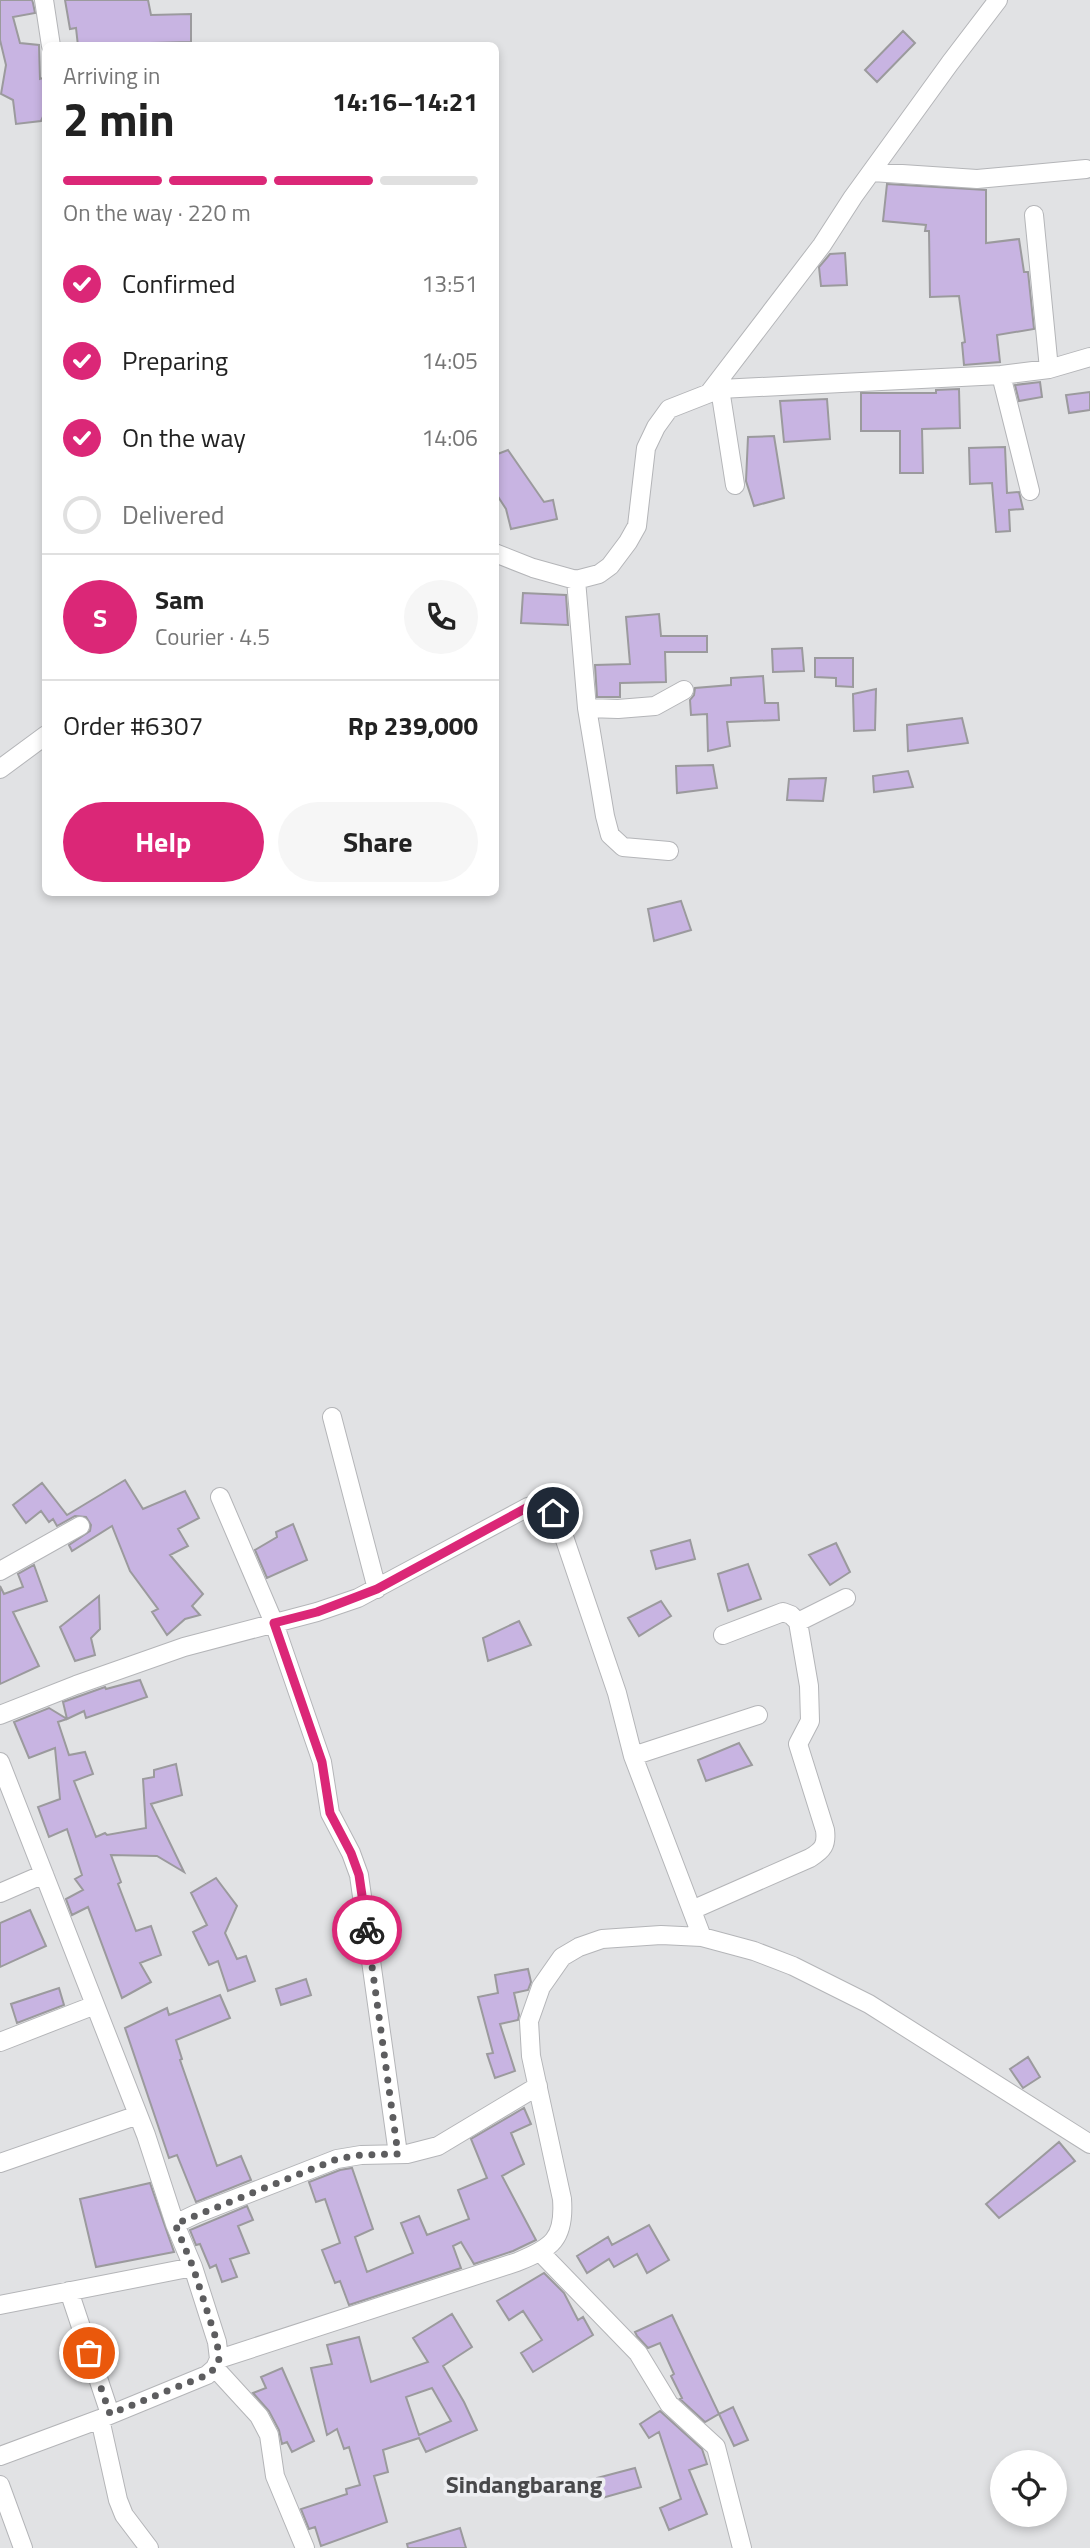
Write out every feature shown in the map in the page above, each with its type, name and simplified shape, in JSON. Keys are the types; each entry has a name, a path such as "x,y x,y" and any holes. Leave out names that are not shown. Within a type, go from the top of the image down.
{"street":[{"path":"44,0 50,42"},
{"path":"735,485 714,391 822,246 872,172 998,0"},
{"path":"872,172 977,179 1086,169"},
{"path":"1034,215 1049,369"},
{"path":"499,555 576,580 598,574 610,566 637,526 646,448 662,418 669,409 714,391 1000,375 1049,369 1090,357"},
{"path":"1000,375 1030,491"},
{"path":"576,580 587,708 610,835 623,847 669,851"},
{"path":"587,708 618,709 655,705 684,690"},
{"path":"0,769 42,738"},
{"path":"332,1417 377,1589"},
{"path":"220,1496 274,1623 322,1762 330,1813 359,1875 398,2154"},
{"path":"0,1715 184,1647 317,1612 377,1589 528,1507 537,1503 545,1505 560,1525 617,1693 633,1756 702,1937"},
{"path":"0,1571 79,1526"},
{"path":"798,1622 846,1598"},
{"path":"692,1910 810,1858 822,1851 826,1842 825,1829 798,1744 810,1721 809,1686 798,1622 783,1612 723,1635"},
{"path":"633,1756 758,1715"},
{"path":"0,1762 138,2115 175,2224 193,2267 217,2342 217,2363 259,2416 269,2435 275,2476 305,2548"},
{"path":"0,1893 44,1874"},
{"path":"0,2456 207,2375 217,2363 541,2253 555,2241 564,2218 558,2177 531,2056 528,2021 541,1987 562,1957 579,1947 602,1939 661,1935 702,1937 754,1951 838,1987 869,2004 1090,2144"},
{"path":"0,2042 95,2005"},
{"path":"175,2224 337,2159 398,2154 438,2146 538,2086"},
{"path":"0,2163 138,2115"},
{"path":"541,2253 638,2353 669,2404 716,2447 742,2548"},
{"path":"0,2305 193,2267"},
{"path":"69,2291 105,2417 118,2500 124,2515 149,2548"},
{"path":"0,2485 23,2548"}],"building":[{"path":"0,0 32,0 35,13 13,17 20,43 39,45 40,79 42,78 41,121 16,124 13,100 1,94 6,65 0,40"},
{"path":"65,0 148,0 151,15 191,14 191,42 78,42 76,28 70,29"},
{"path":"903,31 915,43 877,82 865,70"},
{"path":"887,184 986,190 986,243 1019,239 1024,272 1028,272 1034,329 997,335 1000,362 964,365 962,343 965,342 959,296 930,297 929,231 925,231 926,225 883,221"},
{"path":"845,253 847,285 821,286 819,267 830,254"},
{"path":"1040,382 1042,397 1019,401 1015,385"},
{"path":"959,389 960,428 922,429 923,473 900,473 900,431 861,431 861,393 936,393 936,390"},
{"path":"1090,392 1090,410 1069,413 1066,395"},
{"path":"827,399 830,439 784,442 780,401"},
{"path":"774,436 784,498 754,506 746,481 748,437"},
{"path":"1005,447 1007,493 1019,492 1023,509 1009,510 1010,531 996,532 992,483 970,484 969,448"},
{"path":"508,450 544,502 553,500 557,519 511,529 506,509 499,498 499,453"},
{"path":"523,593 566,595 568,625 521,623"},
{"path":"659,614 661,636 707,636 707,652 665,652 666,682 620,683 620,697 597,697 595,665 630,664 626,617"},
{"path":"802,648 804,671 773,672 772,649"},
{"path":"815,658 853,658 853,687 836,686 836,678 815,677"},
{"path":"763,676 765,703 778,703 779,720 727,722 730,746 708,751 707,714 691,715 690,700 695,688 731,685 731,678"},
{"path":"876,689 875,730 854,731 853,694"},
{"path":"962,718 968,743 908,751 907,725"},
{"path":"713,765 717,788 677,793 676,766"},
{"path":"908,771 913,787 874,792 873,776"},
{"path":"826,778 823,801 787,800 789,779"},
{"path":"681,901 691,930 654,941 648,909"},
{"path":"125,1480 143,1509 185,1491 199,1518 178,1529 188,1546 170,1555 203,1594 192,1606 200,1615 185,1619 167,1635 152,1612 158,1609 130,1571 112,1526 72,1551 69,1545 90,1531 91,1525 86,1517 75,1516 57,1526 53,1519 49,1522 41,1511 26,1523 13,1505 42,1483 67,1515"},
{"path":"293,1524 307,1560 267,1578 255,1550 277,1537 276,1532"},
{"path":"690,1540 695,1559 656,1569 651,1551"},
{"path":"836,1543 850,1572 830,1585 809,1555"},
{"path":"748,1564 761,1599 728,1611 718,1574"},
{"path":"34,1565 47,1601 13,1612 39,1666 0,1684 0,1586 4,1594 23,1587 18,1574"},
{"path":"99,1596 100,1629 91,1638 95,1655 75,1661 60,1627"},
{"path":"661,1601 671,1616 639,1636 628,1618"},
{"path":"519,1621 531,1645 488,1661 483,1638"},
{"path":"140,1680 147,1697 86,1718 84,1711 67,1719 63,1702 105,1687 106,1689"},
{"path":"49,1708 67,1719 58,1722 69,1755 85,1752 93,1774 74,1781 96,1837 105,1833 107,1835 146,1828 143,1779 154,1777 154,1770 176,1764 182,1795 151,1804 184,1872 157,1856 111,1855 121,1882 118,1884 136,1931 151,1926 161,1955 140,1963 151,1982 122,1998 88,1907 72,1915 66,1899 83,1890 75,1879 82,1875 67,1829 49,1837 38,1807 60,1799 55,1748 29,1758 14,1722"},
{"path":"739,1743 752,1765 706,1781 698,1760"},
{"path":"216,1878 237,1906 225,1933 237,1959 246,1956 255,1981 228,1991 218,1961 209,1965 193,1932 207,1925 191,1893"},
{"path":"30,1910 46,1946 0,1967 0,1923"},
{"path":"528,1969 531,1982 528,1990 514,1993 518,2020 500,2024 515,2071 495,2078 487,2054 493,2053 478,1997 498,1993 495,1975"},
{"path":"306,1979 311,1995 281,2005 276,1989"},
{"path":"59,1988 64,2005 17,2023 11,2004"},
{"path":"220,1995 230,2018 176,2040 182,2059 180,2060 217,2166 241,2156 251,2180 196,2202 177,2155 169,2158 125,2028 167,2008 169,2015"},
{"path":"1028,2057 1040,2077 1023,2088 1010,2069"},
{"path":"524,2108 531,2124 511,2133 524,2164 502,2176 536,2240 474,2264 461,2242 453,2246 461,2268 349,2305 340,2281 335,2283 322,2250 340,2243 325,2199 316,2202 309,2182 352,2168 373,2229 355,2237 367,2272 413,2253 401,2223 419,2216 427,2235 469,2219 458,2190 487,2178 471,2139"},
{"path":"1059,2142 1075,2161 999,2218 986,2204"},
{"path":"150,2183 174,2252 96,2267 80,2199"},
{"path":"247,2206 253,2220 238,2226 249,2253 230,2259 237,2277 222,2282 216,2265 210,2268 200,2244 196,2245 190,2230"},
{"path":"649,2225 669,2260 647,2273 637,2254 614,2267 609,2259 587,2273 577,2256 608,2237 612,2245"},
{"path":"544,2273 564,2293 578,2320 583,2317 593,2335 533,2372 521,2353 542,2340 523,2311 509,2320 497,2301"},
{"path":"452,2314 472,2347 443,2366 477,2430 426,2452 419,2438 383,2450 388,2472 374,2476 387,2522 321,2546 315,2527 309,2529 301,2509 347,2494 346,2489 360,2485 349,2447 344,2449 337,2429 327,2435 311,2368 332,2364 327,2345 359,2337 371,2382 428,2362 413,2338","holes":["432,2388 451,2421 419,2435 406,2397"]},
{"path":"672,2315 719,2414 705,2422 680,2399 682,2398 671,2376 674,2374 660,2343 648,2348 635,2332"},
{"path":"282,2368 314,2441 292,2452 287,2442 282,2444 279,2430 269,2411 253,2393 266,2388 261,2377"},
{"path":"733,2407 748,2440 734,2446 719,2414"},
{"path":"660,2411 702,2449 707,2464 689,2470 707,2514 669,2530 660,2508 681,2499 659,2432 649,2438 640,2424"},
{"path":"635,2468 641,2487 602,2498 597,2478"},
{"path":"460,2528 466,2548 408,2548 407,2544"}],"way so far":[{"path":"89,2353 110,2414 207,2375 215,2368 219,2359 217,2342 193,2267 175,2224 337,2159 398,2154 367,1930"}],"district":[{"name":"Sindangbarang","path":"524,2484"}],"route":[{"path":"367,1930 359,1875 330,1813 322,1762 274,1623 358,1598 537,1503 545,1505 553,1513"}]}
